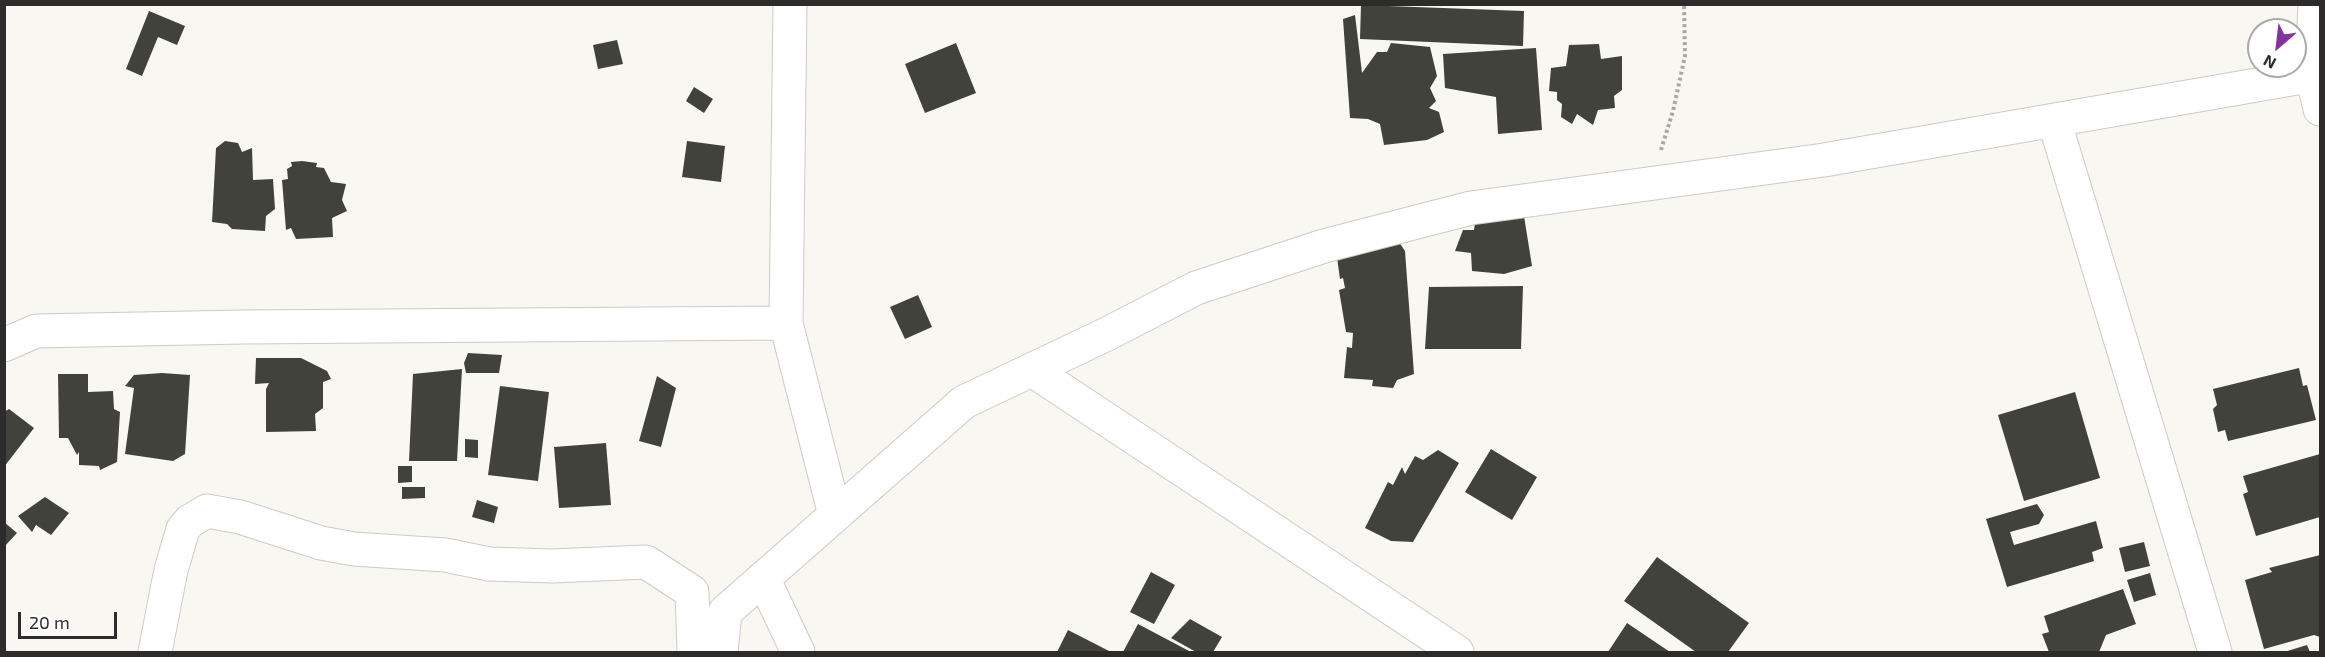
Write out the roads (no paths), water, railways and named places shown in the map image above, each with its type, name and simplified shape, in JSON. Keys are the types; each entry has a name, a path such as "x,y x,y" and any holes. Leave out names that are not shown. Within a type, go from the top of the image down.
{"street":[{"path":"790,4 786,323 835,515"},
{"path":"2315,4 2316,75 2320,109"},
{"path":"721,652 725,612 964,402 1196,288 1324,246 1471,208 1824,160 2316,75"},
{"path":"2054,120 2215,652"},
{"path":"4,345 36,331 786,323"},
{"path":"1032,370 1457,652"},
{"path":"155,652 171,570 183,529 190,521 207,511 240,517 321,543 354,549 445,555 489,564 552,566 646,562 692,592 694,652"},
{"path":"763,578 798,652"}]}
